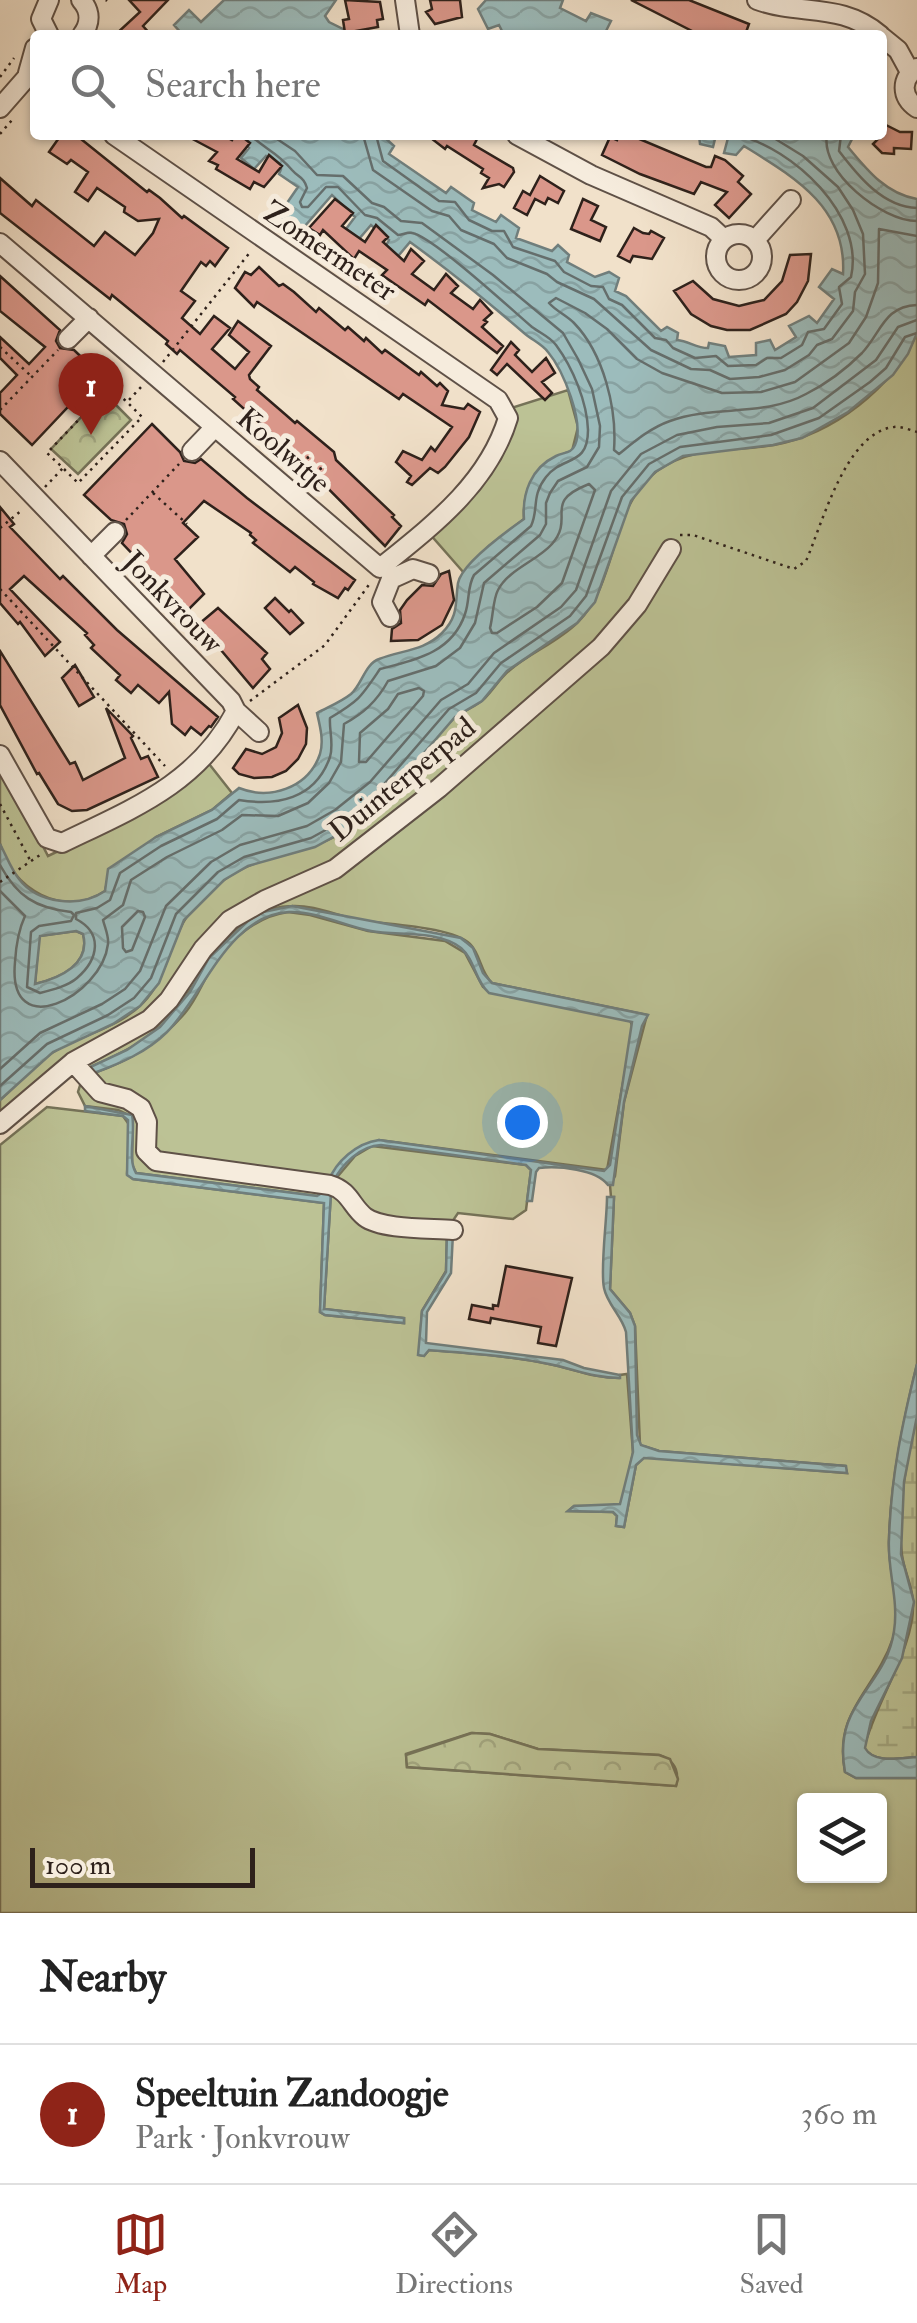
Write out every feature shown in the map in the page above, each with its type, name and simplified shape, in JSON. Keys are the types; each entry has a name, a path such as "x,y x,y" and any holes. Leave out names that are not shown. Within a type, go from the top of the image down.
{"street":[{"path":"44,30 41,20 49,0"},
{"path":"405,0 409,30"},
{"path":"757,0 773,6 844,13 871,30"},
{"path":"83,1 89,21 84,30"},
{"path":"887,41 914,70 904,86 905,94 917,108"},
{"path":"0,108 30,76"},
{"name":"Zomermeter","path":"121,140 498,400 508,418 501,442 475,483 386,574"},
{"path":"526,140 591,175 711,227 724,239"},
{"path":"756,240 792,200"},
{"path":"738,232 756,240 762,256 759,270 744,280 725,276 715,260 724,239 738,232"},
{"name":"Koolwitje","path":"0,243 386,574"},
{"path":"68,339 89,318"},
{"path":"192,451 215,427"},
{"name":"Jonkvrouw","path":"0,461 259,732"},
{"path":"91,556 115,532"},
{"name":"Duinterperpad","path":"0,1124 72,1062 149,1020 230,920 265,900 335,870 439,788 601,647 636,605 670,549"},
{"path":"390,618 382,602 386,574 413,569 428,574"},
{"path":"0,754 47,838 62,844 176,784 220,736 236,711"},
{"path":"72,1062 100,1092 127,1099 141,1108 146,1122 146,1152 156,1162 330,1185 342,1190 361,1214 374,1222 453,1230"}],"path":[{"path":"127,402 261,238"},
{"path":"0,410 68,339"},
{"path":"0,347 32,377"},
{"path":"110,386 142,418 78,483 63,468 47,453 110,386"},
{"path":"670,549 681,534 693,535 794,570 806,561 850,459 862,443 897,426 917,432"},
{"path":"115,532 192,451"},
{"path":"0,528 63,468"},
{"path":"152,492 187,524"},
{"path":"236,711 325,646 386,574"},
{"path":"0,588 176,784"},
{"path":"0,804 30,860"},
{"path":"0,882 30,860 62,844"}],"green space":[{"path":"917,333 917,1364 898,1450 890,1516 896,1626 885,1657 850,1717 843,1751 845,1772 856,1778 917,1778 917,1913 0,1913 0,1145 47,1107 123,1116 130,1126 127,1174 133,1179 324,1203 320,1312 404,1323 404,1318 324,1309 331,1192 317,1196 136,1173 132,1164 133,1117 118,1110 85,1106 78,1092 82,1079 98,1095 126,1102 139,1110 143,1153 154,1164 328,1188 340,1193 362,1219 380,1228 447,1232 446,1271 422,1311 419,1355 424,1356 429,1350 474,1354 534,1361 601,1377 619,1378 627,1374 633,1453 622,1502 618,1506 574,1506 568,1511 613,1512 617,1516 616,1526 624,1527 636,1465 644,1457 847,1473 845,1466 659,1451 640,1445 635,1326 630,1313 610,1289 614,1197 610,1185 615,1176 624,1102 647,1015 492,983 470,944 448,933 292,906 249,919 232,933 178,1008 154,1032 84,1070 80,1066 82,1061 152,1022 215,941 237,920 340,871 416,813 615,635 637,609 673,550 667,549 634,603 599,645 437,785 333,866 263,896 228,918 147,1018 62,1062 0,1120 0,1100 49,1055 124,1018 143,1003 161,975 186,918 219,884 254,864 319,844 349,828 378,803 453,719 481,701 518,664 578,622 601,586 630,504 657,471 699,453 774,445 818,431 859,406 893,372","holes":["471,1733 490,1734 538,1749 659,1755 674,1766 676,1786 407,1767 406,1754"]},
{"path":"568,390 578,427 572,451 542,468 526,495 524,519 489,546 464,573 429,533 471,493 508,409"},
{"path":"104,393 131,420 78,474 51,449"},
{"path":"206,760 232,793 212,810 156,837 107,882 105,891 89,899 73,902 41,895 15,874 6,859 0,843 0,762 48,856 144,810"},
{"path":"288,912 368,931 445,941 465,953 483,987 630,1020 633,1028 607,1170 379,1140 347,1156 328,1182 152,1155 150,1122 110,1092 94,1073 155,1042 189,1008 227,947 255,924"},
{"path":"76,931 83,934 84,945 78,962 63,974 35,984 39,936"},
{"path":"372,1146 526,1165 531,1170 526,1210 513,1219 458,1213 450,1225 375,1219 333,1182 355,1156"},
{"path":"917,1416 917,1757 888,1759 874,1756 864,1748 902,1655 912,1618 900,1521"},
{"path":"472,1733 490,1734 538,1749 659,1755 670,1759 678,1779 676,1786 407,1767 406,1755"}],"water":[{"path":"224,0 336,0 325,16 343,30 178,30 174,25 189,10 201,22"},
{"path":"486,0 563,0 560,8 586,21 591,13 611,21 606,30 502,30 499,25 488,29 478,9"},
{"path":"240,140 387,140 394,146 389,154 446,193 451,187 474,203 472,210 496,222 501,215 519,228 516,238 552,251 558,245 569,255 567,262 595,277 609,272 619,278 615,291 626,296 661,331 667,327 678,333 677,340 700,347 708,348 709,343 725,346 729,357 756,355 756,343 770,340 775,350 796,337 789,326 809,316 817,323 834,299 819,287 832,269 843,274 836,230 814,196 744,146 736,155 724,153 727,140 852,140 848,147 870,172 896,192 917,199 917,333 893,375 848,412 802,438 683,456 655,472 631,501 595,602 577,623 507,671 482,701 455,717 386,797 348,829 315,847 248,866 224,880 184,920 159,983 140,1006 113,1024 53,1052 0,1100 0,844 16,875 37,894 60,901 84,900 105,891 108,869 156,837 212,810 239,788 275,792 297,783 320,754 322,739 317,713 351,694 374,662 420,647 442,633 454,615 461,575 486,548 524,519 527,491 540,467 575,445 575,411 554,360 543,347 410,242 394,261 383,251 389,240 371,225 359,239 346,229 355,217 332,195 297,235 276,219 298,187 279,174 281,169 266,156 254,169 241,158 249,148","holes":["76,931 83,934 84,945 71,968 35,984 40,936"]},
{"path":"700,140 715,140 713,147 700,144"},
{"path":"292,906 461,938 473,948 483,973 492,983 648,1015 624,1102 613,1185 576,1170 539,1168 532,1201 527,1201 531,1170 526,1165 381,1145 359,1152 333,1182 328,1182 348,1154 379,1140 604,1171 610,1165 632,1022 489,993 466,953 441,938 371,931 299,912 268,916 233,942 159,1039 114,1065 94,1073 84,1070 127,1050 160,1027 190,992 209,958 249,920 263,912"},
{"path":"85,1106 132,1115 132,1160 136,1173 317,1196 331,1192 324,1309 404,1318 404,1323 320,1312 324,1203 133,1179 127,1175 128,1120 85,1111"},
{"path":"607,1197 614,1197 610,1289 630,1313 635,1326 637,1435 641,1445 659,1451 846,1466 847,1473 644,1458 636,1465 624,1527 616,1526 617,1516 613,1512 568,1511 574,1506 620,1504 633,1452 626,1332 603,1280"},
{"path":"447,1232 453,1233 451,1273 427,1312 426,1343 563,1360 620,1378 489,1355 429,1350 424,1356 418,1355 422,1311 446,1272"},
{"path":"917,1364 917,1416 904,1482 901,1554 914,1602 902,1658 871,1721 865,1748 881,1758 917,1757 917,1778 856,1778 845,1772 843,1748 846,1728 889,1651 894,1631 890,1516 898,1450"}],"building":[{"path":"129,0 168,0 143,26 147,30 120,30 140,12"},
{"path":"345,0 380,2 383,19 377,20 378,27 345,30 343,20 349,19"},
{"path":"430,0 460,0 462,17 435,24 426,12 432,9"},
{"path":"631,0 689,0 749,24 747,30 690,30"},
{"path":"887,126 900,132 912,132 911,149 894,148 894,154 882,153 873,144 887,140"},
{"path":"57,140 82,140 182,218 228,248 215,266 210,261 206,266 201,262 181,291 195,301 182,318 200,334 214,316 230,328 212,349 235,369 249,352 229,335 238,321 271,346 250,379 259,387 257,390 334,452 336,460 394,515 401,526 385,546 235,397 180,350 177,354 166,344 168,341 112,295 110,299 0,213 0,178 32,206 36,200 94,246 105,232 135,255 153,233 159,219 138,221 97,188 88,201 75,192 88,172 49,152"},
{"path":"194,140 246,140 250,143 237,159 259,172 269,155 282,166 264,187 254,182 250,189 216,169 218,165 209,161 217,152"},
{"path":"433,140 476,140 474,145 514,172 504,187 499,184 483,188 489,178 481,173 483,169 447,146 445,149"},
{"path":"609,140 642,140 706,167 711,167 715,156 743,176 738,182 751,194 729,218 715,205 727,192 701,182 694,194 602,155"},
{"path":"540,176 564,191 558,203 548,198 545,204 535,199 527,215 514,208 523,191 530,195"},
{"path":"335,199 353,213 342,226 365,242 376,225 388,237 383,242 404,261 411,249 424,261 412,274 434,290 446,274 458,286 451,293 473,309 480,300 492,313 482,327 503,346 497,353 428,300 425,305 382,275 387,270 359,251 354,259 323,230 320,235 309,228"},
{"path":"583,199 598,206 591,220 606,227 600,241 571,229"},
{"path":"634,228 664,238 652,259 633,256 630,262 618,256"},
{"path":"811,254 808,281 797,302 786,314 750,330 711,326 691,314 674,291 693,281 713,299 739,306 764,300 782,281 790,255"},
{"path":"259,267 316,312 319,308 382,353 385,350 437,386 440,383 448,391 442,405 464,409 468,404 480,412 469,437 445,467 438,473 430,468 412,485 407,482 411,476 396,462 403,451 422,460 431,447 435,451 452,427 403,394 399,399 257,302 254,307 235,288 245,272 251,275"},
{"path":"0,276 60,330 56,341 60,348 74,350 99,374 32,445 0,414 0,393 17,375 0,358 0,337 29,364 45,347 0,311"},
{"path":"511,342 519,350 515,355 532,372 546,358 555,373 542,382 552,393 545,400 507,364 497,375 491,370"},
{"path":"152,424 184,461 195,463 201,459 355,580 348,590 345,588 338,598 313,584 295,567 290,572 253,543 256,540 251,533 204,501 183,523 198,537 175,559 204,594 187,611 122,543 127,534 124,524 111,520 84,495"},
{"path":"0,507 14,524 10,527 60,579 63,576 117,630 218,717 211,727 201,735 191,727 185,735 172,724 169,692 159,703 138,685 131,693 116,680 120,675 91,648 94,645 87,633 24,576 10,589 60,642 45,656 0,603"},
{"path":"449,571 454,600 442,625 418,640 391,641 392,629 401,623 400,610 407,600 422,585 433,586 441,574"},
{"path":"275,598 303,623 290,634 265,608"},
{"path":"218,608 267,653 262,659 270,669 253,688 199,624"},
{"path":"0,651 70,764 75,762 83,780 125,758 106,708 133,736 141,759 148,756 158,777 87,810 72,811 58,804 0,705"},
{"path":"75,665 94,697 79,706 62,678"},
{"path":"298,705 307,728 306,744 298,759 286,771 272,777 239,774 233,768 246,749 262,754 276,747 282,733 279,718"},
{"path":"506,1266 572,1278 556,1346 538,1343 541,1327 491,1318 490,1323 469,1319 472,1305 493,1309 493,1305 498,1306"}],"place":[{"name":"Speeltuin Zandoogje","path":"91,435"}]}
